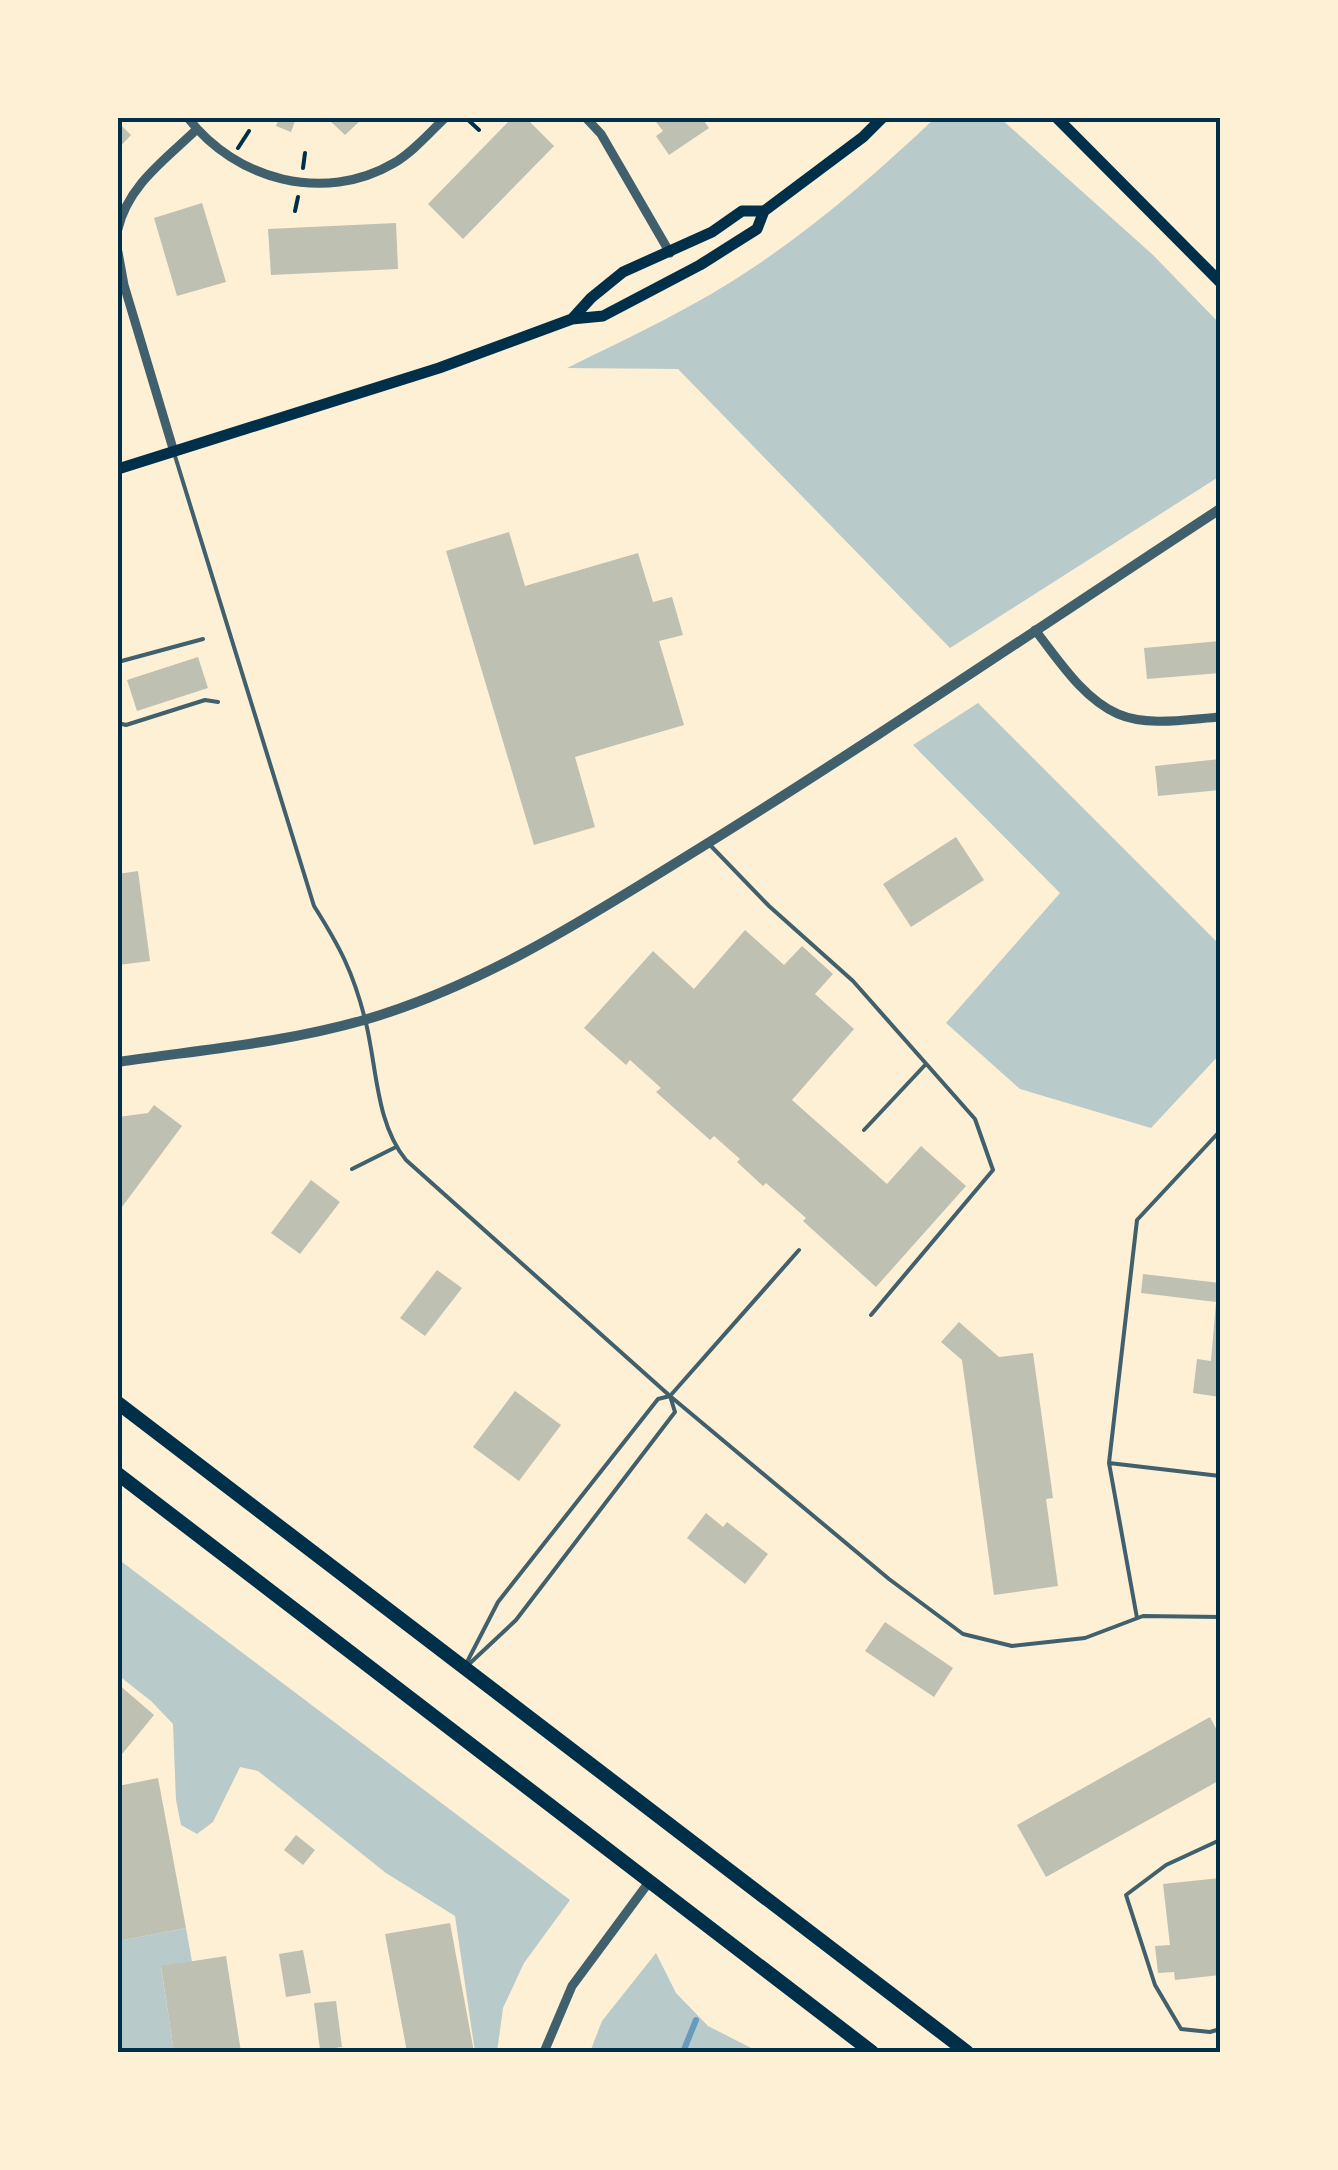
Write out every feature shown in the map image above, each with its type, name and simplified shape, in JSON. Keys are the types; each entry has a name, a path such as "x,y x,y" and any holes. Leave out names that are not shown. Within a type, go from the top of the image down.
{"main road":[{"path":"118,469 455,362 572,319 604,316 757,229 764,211 863,137 882,118"},
{"path":"1057,118 1220,282"},
{"path":"572,319 623,272 712,232 742,211 764,211"},
{"path":"118,1402 967,2052"},
{"path":"118,1474 872,2052"}],"street":[{"path":"188,118 221,152 250,169 320,186 370,175 396,162 446,118"},
{"path":"586,118 601,134 670,253"},
{"path":"118,229 132,194 197,129"},
{"path":"118,252 124,285 174,452"},
{"path":"118,1062 292,1036 365,1020 490,971 708,843 1220,508"},
{"path":"1036,630 1076,681 1118,714 1168,720 1220,717"},
{"path":"544,2052 572,1986 648,1882"}],"lane":[{"path":"174,452 314,906 345,954 365,1020 386,1123 396,1147 670,1396 888,1580 963,1634 1012,1646 1084,1638 1137,1618 1220,1617"},
{"path":"118,662 204,639"},
{"path":"118,723 126,725 205,700 218,702"},
{"path":"708,843 769,906 853,982 975,1119 994,1170 871,1314"},
{"path":"864,1130 926,1064"},
{"path":"1137,1618 1109,1463 1137,1220 1220,1131"},
{"path":"352,1169 396,1147"},
{"path":"464,1669 498,1602 658,1399 670,1396 799,1250"},
{"path":"464,1669 516,1620 675,1412 670,1396"},
{"path":"1109,1463 1220,1476"},
{"path":"1220,1840 1166,1865 1126,1895 1155,1985 1182,2029 1220,2029"}],"path":[{"path":"466,118 479,130"}],"shaded area":[{"path":"935,118 1000,118 1153,255 1220,324 1220,476 950,648 678,369 567,368 688,307 757,265 849,195"},
{"path":"978,703 1220,945 1220,1054 1151,1128 1020,1089 946,1023 1060,893 913,745"},
{"path":"118,1559 570,1900 524,1963 503,2008 497,2052 475,2052 455,1916 386,1873 258,1771 240,1767 213,1822 197,1834 181,1825 176,1800 173,1724 118,1675"},
{"path":"186,1928 192,1962 161,1967 174,2052 118,2052 118,1941"},
{"path":"656,1953 676,1993 708,2026 759,2052 590,2052 602,2021"}],"building":[{"path":"279,118 295,121 291,132 276,126"},
{"path":"327,118 363,118 345,135"},
{"path":"512,118 526,118 554,146 463,239 428,204"},
{"path":"653,118 702,118 709,128 669,155 656,136 663,131"},
{"path":"118,122 131,135 118,149"},
{"path":"202,203 226,282 177,296 154,218"},
{"path":"396,223 398,269 271,275 268,229"},
{"path":"509,532 525,586 638,553 653,602 672,597 683,635 659,641 684,725 575,757 595,827 534,845 446,551"},
{"path":"1220,641 1220,673 1147,679 1144,648"},
{"path":"198,657 208,688 137,711 127,680"},
{"path":"1220,759 1220,790 1158,796 1155,766"},
{"path":"956,837 984,880 911,927 883,884"},
{"path":"138,871 150,961 118,965 118,874"},
{"path":"745,930 784,965 802,946 833,974 815,994 854,1029 792,1100 887,1184 921,1146 966,1186 876,1287 803,1221 806,1218 737,1162 740,1159 714,1136 710,1140 656,1092 661,1088 630,1060 626,1065 584,1028 653,951 694,989"},
{"path":"154,1105 182,1126 122,1207 118,1203 118,1117 148,1113"},
{"path":"311,1180 340,1202 300,1254 271,1233"},
{"path":"437,1270 462,1288 425,1336 400,1318"},
{"path":"1143,1274 1220,1283 1220,1397 1193,1393 1197,1359 1211,1361 1216,1302 1141,1293"},
{"path":"959,1322 999,1357 1033,1353 1053,1498 1046,1499 1058,1586 994,1595 962,1360 941,1342"},
{"path":"515,1391 561,1425 519,1481 473,1447"},
{"path":"706,1513 723,1527 727,1522 768,1554 745,1584 687,1538"},
{"path":"885,1622 953,1668 934,1697 865,1651"},
{"path":"118,1684 154,1715 118,1759"},
{"path":"1210,1717 1220,1736 1220,1780 1046,1877 1017,1825"},
{"path":"158,1778 186,1928 118,1941 118,1786"},
{"path":"296,1835 315,1850 303,1865 284,1850"},
{"path":"1220,1878 1220,1975 1175,1980 1174,1972 1158,1973 1155,1946 1170,1945 1163,1884"},
{"path":"450,1923 474,2052 407,2052 385,1934"},
{"path":"303,1950 311,1993 286,1997 279,1954"},
{"path":"226,1956 241,2052 174,2052 161,1966"},
{"path":"336,2001 342,2047 320,2050 314,2003"}],"waterway":[{"path":"683,2052 696,2020"}]}
